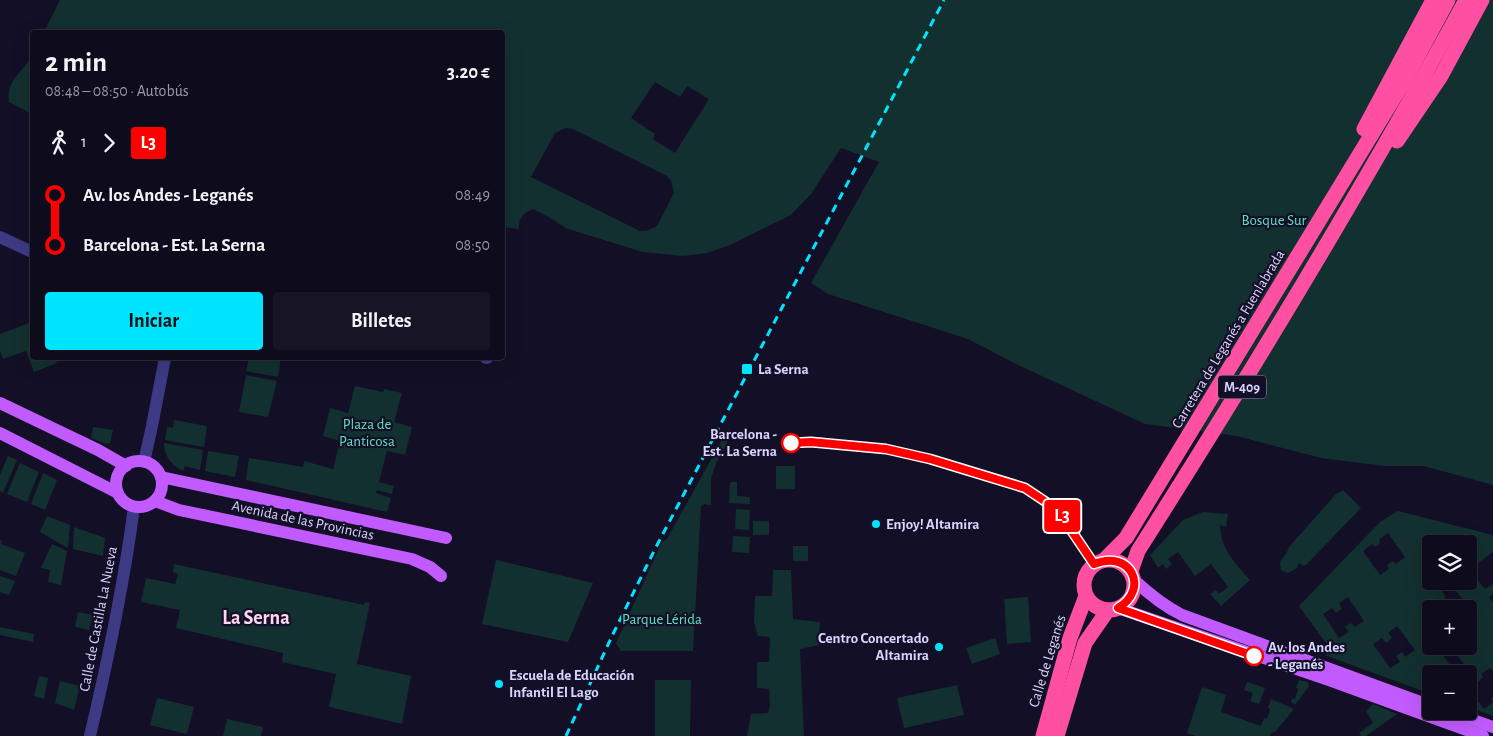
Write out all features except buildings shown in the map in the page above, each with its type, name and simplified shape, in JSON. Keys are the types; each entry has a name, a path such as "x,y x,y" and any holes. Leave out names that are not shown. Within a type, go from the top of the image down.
{"highway":[{"name":"Carretera de Leganés a Fuenlabrada","path":"1104,560 1126,538 1255,328 1406,78 1448,0"},
{"name":"M-409","path":"1113,609 1126,604 1131,597 1134,589 1132,576 1138,551 1231,405 1353,201 1466,0"},
{"name":"M-409","path":"1353,201 1417,114 1441,76 1482,0"},
{"name":"M-409","path":"1255,328 1431,4"},
{"name":"M-409","path":"1086,596 1083,587 1084,578 1088,570 1094,564 1104,560"},
{"path":"1104,560 1114,560 1124,564 1132,576"},
{"path":"1086,596 1094,605 1113,609"},
{"name":"Calle de Leganés","path":"1043,736 1070,638 1086,596"},
{"name":"Calle de Leganés","path":"1057,736 1085,643 1113,609"}],"main road":[{"path":"0,402 98,450 126,466"},
{"path":"0,433 118,493"},
{"path":"134,462 144,462 154,467 161,476 160,494 155,501 145,507 134,507 124,502 118,493 116,483 119,474 126,466 134,462"},
{"name":"Avenida de las Provincias","path":"161,476 446,538"},
{"name":"Avenida de las Provincias","path":"155,501 179,510 412,559 430,567 441,576"},
{"path":"1132,576 1150,595 1182,615 1422,703"},
{"path":"1113,609 1329,680 1483,736"},
{"path":"1475,720 1493,726"}],"street":[{"path":"0,237 30,251"},
{"path":"144,462 165,360"},
{"name":"Calle de Castilla La Nueva","path":"90,736 104,681 134,507"}],"green space":[{"name":"Bosque Sur","path":"60,0 1493,0 1493,485 1424,466 1385,466 1321,458 1237,436 1145,424 1014,363 968,339 828,294 811,283 879,162 841,148 811,194 791,215 730,245 707,253 683,256 643,252 568,229 533,209 522,216 519,229 505,227 505,30 45,30","holes":["655,82 680,97 687,86 709,99 675,153 653,139 655,134 631,118","566,128 573,129 667,176 671,181 674,193 657,226 646,231 640,231 531,177 555,133"]},
{"path":"30,58 30,113 9,102 10,87"},
{"path":"30,323 30,360 56,360 57,363 34,372 26,351 3,359 0,351 0,334"},
{"path":"249,360 281,360 278,377 246,371"},
{"path":"246,375 277,381 268,417 239,412"},
{"name":"Plaza de Panticosa","path":"355,386 383,392 384,389 402,393 394,422 412,427 405,455 387,451 379,482 394,486 392,494 377,490 376,493 391,498 387,512 246,480 249,458 303,467 304,461 333,469 340,441 323,436 330,408 348,413"},
{"path":"174,420 207,426 204,447 165,440 167,427 173,428"},
{"path":"93,427 113,430 110,443 106,444 91,438"},
{"name":"Parque Lérida","path":"728,429 731,430 725,448 717,461 711,478 711,505 704,504 701,506 693,651 621,651 616,643 662,542 667,539"},
{"path":"164,443 203,450 200,470 185,466 183,471 175,466 167,456"},
{"path":"208,451 239,456 235,477 205,471"},
{"path":"8,456 17,460 3,493 0,491 0,475"},
{"path":"20,463 39,472 27,502 7,494"},
{"path":"776,466 795,466 795,489 776,489"},
{"path":"43,473 57,480 45,510 31,504"},
{"path":"730,482 737,482 737,496 750,497 750,504 729,503"},
{"path":"1343,490 1361,508 1306,565 1303,566 1299,563 1296,569 1288,573 1281,570 1280,562 1289,547 1336,494"},
{"path":"736,509 750,510 749,530 735,529"},
{"path":"1398,511 1493,535 1493,552 1477,564 1477,535 1422,535 1422,590 1441,590 1446,597 1442,600 1438,598 1435,600 1422,600 1422,655 1443,655 1450,665 1422,665 1422,691 1327,656 1322,649 1328,646 1299,606 1380,522","holes":["1388,533 1405,557 1396,564 1393,561 1387,565 1389,569 1380,575 1363,551 1372,544 1375,547 1380,543 1379,540","1348,597 1364,621 1355,627 1351,623 1345,627 1349,632 1339,638 1323,614 1332,608 1336,613 1342,609 1339,603","1397,626 1415,650 1405,657 1402,652 1396,656 1400,662 1390,668 1373,644 1382,638 1386,643 1392,638 1388,633"]},
{"path":"1203,512 1228,514 1226,527 1220,525 1223,542 1230,556 1250,580 1221,606 1210,594 1216,590 1219,594 1228,587 1211,564 1195,576 1178,552 1168,559 1172,564 1166,569 1163,564 1158,568 1150,555 1183,520"},
{"path":"47,516 70,525 68,548 40,532"},
{"path":"753,521 769,521 769,535 753,535"},
{"path":"74,527 105,538 103,556 73,549"},
{"path":"733,536 750,537 749,553 732,552"},
{"path":"0,540 2,541 1,544 25,553 16,576 0,570"},
{"path":"52,544 67,551 61,585 48,582 50,570 41,568"},
{"path":"793,546 808,546 808,561 793,561"},
{"path":"496,560 593,583 568,642 482,624"},
{"path":"174,564 364,605 365,602 370,603 357,664 411,676 402,724 329,707 336,674 282,662 283,653 176,628 180,610 141,602 146,578 175,584 178,574 173,572"},
{"path":"773,570 791,570 793,619 820,622 819,645 800,649 804,736 747,736 751,714 768,713 770,706 769,689 757,688 757,662 769,662 770,637 758,636 754,622 755,596 772,596"},
{"path":"0,576 15,581 9,595 0,592"},
{"path":"1477,580 1485,589 1493,584 1493,594 1489,597 1493,603 1493,671 1490,668 1481,674 1483,677 1478,682 1477,665 1465,665 1457,655 1477,655 1477,600 1463,600 1455,590 1477,590"},
{"path":"1028,597 1031,642 1007,644 1004,599"},
{"path":"78,612 93,615 89,630 75,627"},
{"path":"0,627 34,634 33,642 0,635"},
{"path":"995,638 1000,654 972,664 966,648"},
{"path":"39,676 48,678 44,699 34,696"},
{"path":"655,680 691,680 690,736 655,736"},
{"path":"1299,680 1308,682 1309,686 1295,705 1291,702 1292,698 1295,699"},
{"path":"60,681 80,686 74,710 55,703"},
{"path":"1247,682 1265,688 1259,704 1250,701 1253,693 1244,690"},
{"path":"957,685 964,715 904,728 897,698"},
{"path":"1202,687 1226,695 1221,712 1261,726 1264,718 1267,719 1271,699 1294,709 1270,736 1195,736 1187,733"},
{"path":"157,698 194,707 187,734 150,725"},
{"path":"1477,700 1484,709 1493,702 1493,716 1477,710"},
{"path":"1373,704 1397,714 1366,736 1361,736 1359,733 1373,723 1366,711"},
{"path":"227,719 263,727 261,736 223,736"}],"railway":[{"path":"566,736 656,547 944,0"}],"bus line":[{"name":"L3","path":"791,443 811,442 886,449 930,459 1025,488 1040,496 1063,518 1094,564 1104,560 1114,560 1124,564 1131,572 1134,580 1134,589 1126,604 1118,608 1254,656"}],"place":[{"name":"La Serna","path":"747,369"},
{"name":"Barcelona - Est. La Serna","path":"791,443"},
{"name":"Enjoy! Altamira","path":"876,524"},
{"name":"Centro Concertado Altamira","path":"939,647"},
{"name":"Av. los Andes - Leganés","path":"1254,656"},
{"name":"Escuela de Educación Infantil El Lago","path":"499,684"}],"district":[{"name":"La Serna","path":"256,617"}]}
